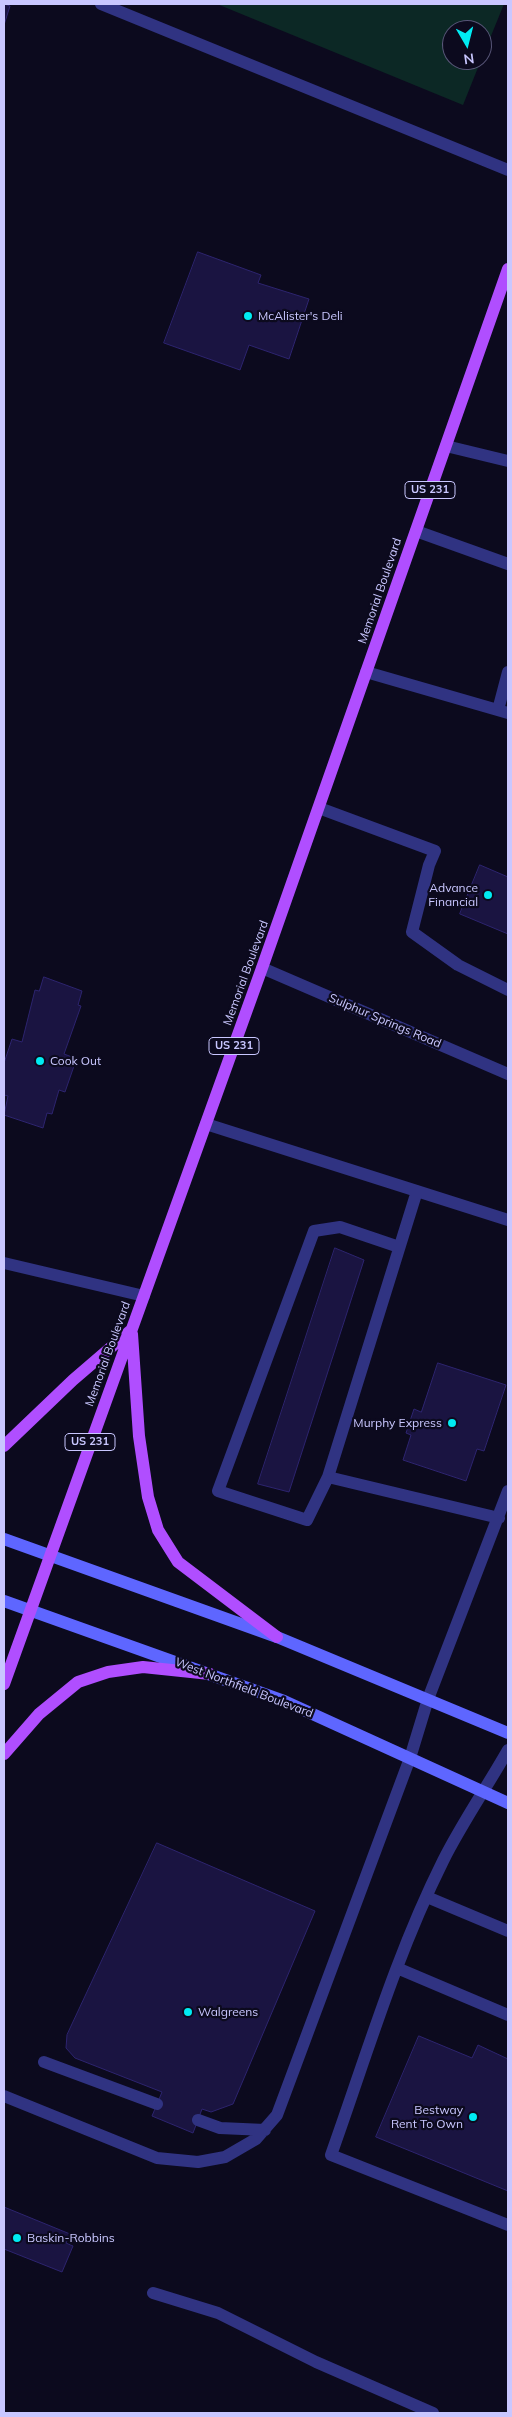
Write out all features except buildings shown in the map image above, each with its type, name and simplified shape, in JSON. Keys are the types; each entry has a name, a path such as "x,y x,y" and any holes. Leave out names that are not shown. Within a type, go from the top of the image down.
{"main road":[{"name":"Memorial Boulevard","path":"4,1684 29,1610 262,968 508,269"},
{"path":"4,1446 73,1380 132,1329"},
{"path":"132,1329 139,1436 148,1497 158,1530 178,1562 277,1637"},
{"path":"4,1539 277,1637 508,1733"},
{"name":"West Northfield Boulevard","path":"4,1601 284,1701 508,1803"},
{"path":"4,1754 39,1714 78,1682 108,1672 143,1667 210,1674"}],"street":[{"path":"101,4 508,170"},
{"path":"446,446 508,461"},
{"path":"416,531 508,564"},
{"path":"366,672 503,711 508,672"},
{"path":"318,808 435,850 429,865 412,932 458,965 508,990"},
{"name":"Sulphur Springs Road","path":"262,968 507,1071"},
{"path":"206,1124 508,1220"},
{"path":"399,1248 340,1227 314,1231 218,1492 307,1520 328,1477 417,1191"},
{"path":"4,1264 144,1296"},
{"path":"328,1477 499,1518"},
{"path":"4,2096 157,2158 198,2162 225,2157 256,2139 277,2115 410,1758 428,1699 508,1491"},
{"path":"508,1750 443,1861 427,1897 397,1968 331,2155 508,2225"},
{"path":"427,1897 508,1931"},
{"path":"397,1968 508,2015"},
{"path":"44,2062 157,2104"},
{"path":"198,2120 220,2128 264,2130"},
{"path":"153,2293 218,2313 316,2362 433,2413"}],"green space":[{"path":"217,4 504,4 492,33 492,20 442,20 442,70 477,70 463,105"}],"place":[{"name":"McAlister's Deli","path":"248,316"},
{"name":"Advance Financial","path":"488,895"},
{"name":"Cook Out","path":"40,1061"},
{"name":"Murphy Express","path":"452,1423"},
{"name":"Walgreens","path":"188,2012"},
{"name":"Bestway Rent To Own","path":"473,2117"},
{"name":"Baskin-Robbins","path":"17,2238"}]}
